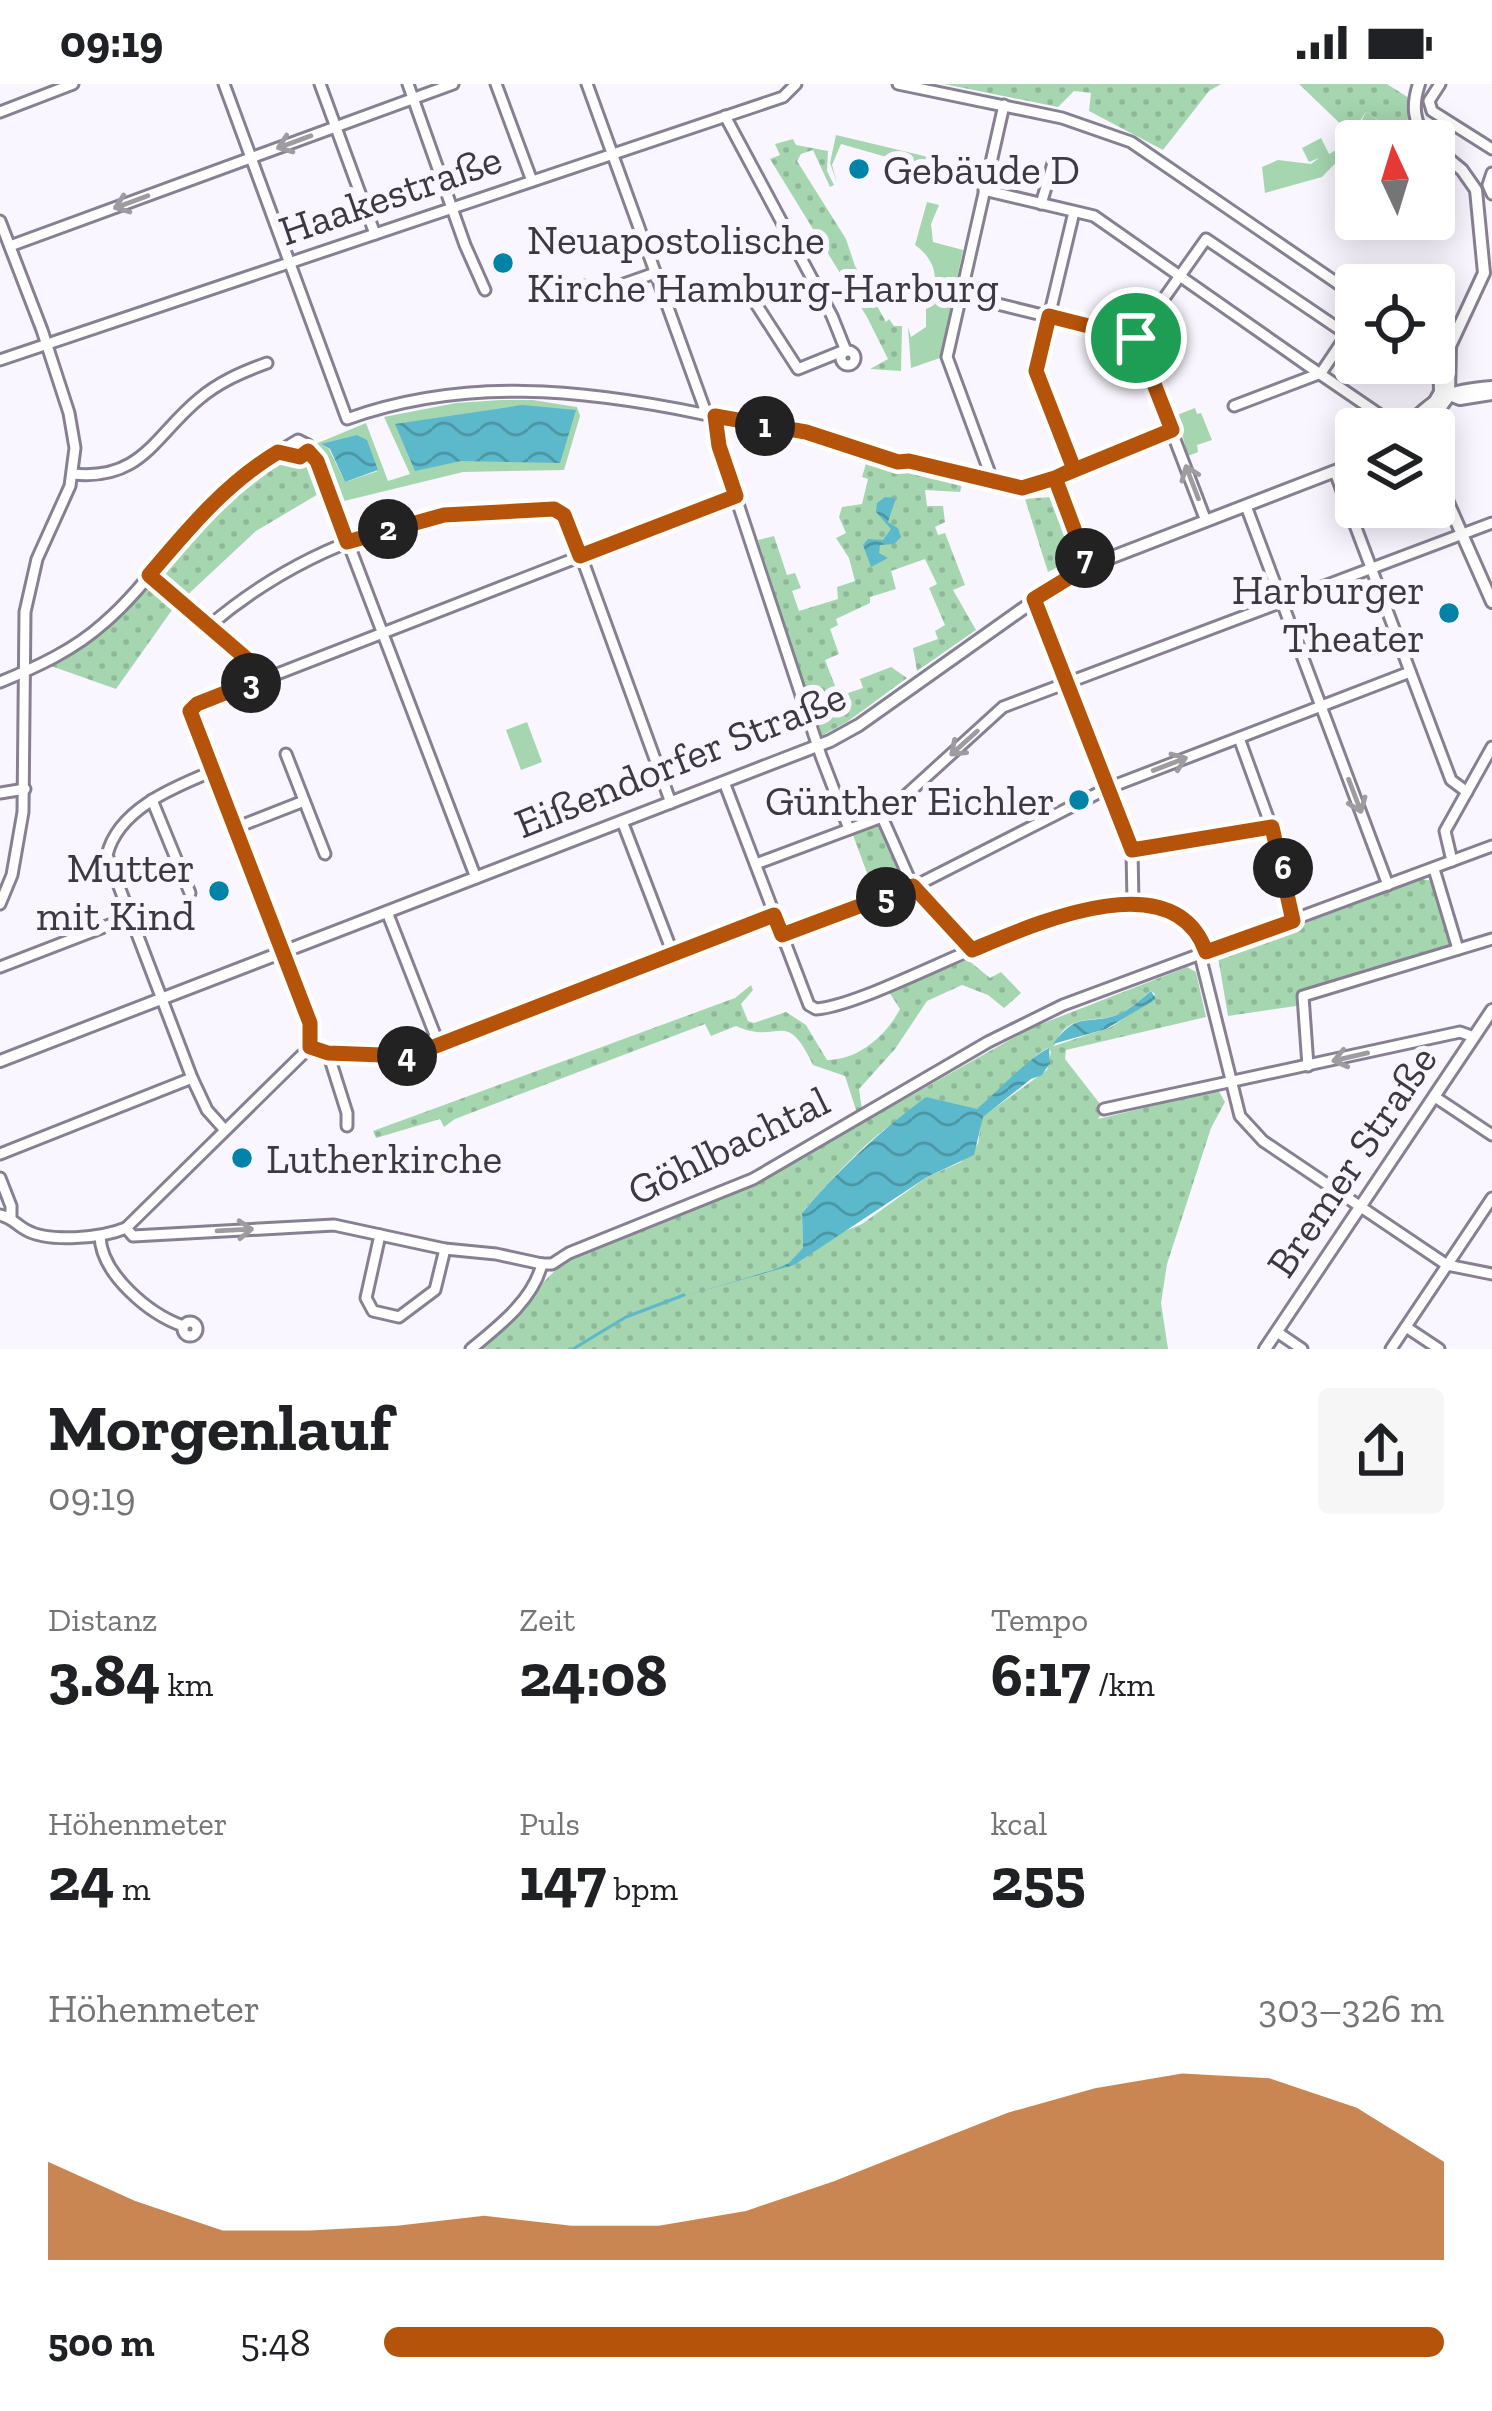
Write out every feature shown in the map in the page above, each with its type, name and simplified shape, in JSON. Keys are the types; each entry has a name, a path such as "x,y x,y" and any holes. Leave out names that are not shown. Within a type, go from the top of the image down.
{"main road":[{"path":"1418,120 1414,112 1419,84"},
{"path":"1455,164 1473,184 1480,202 1484,274 1455,334"},
{"path":"1455,367 1488,390"},
{"path":"1439,408 1442,384"},
{"path":"1430,408 1442,393 1442,384"},
{"path":"1442,393 1488,390"},
{"path":"1448,408 1488,390"},
{"path":"1442,393 1466,398"},
{"name":"Eißendorfer Straße","path":"0,1061 819,746 849,731 1088,566 1335,472"},
{"path":"1455,521 1469,562 1491,601"},
{"name":"Bremer Straße","path":"1265,1349 1492,1010"}],"street":[{"path":"0,112 73,84"},
{"path":"224,84 346,418 435,395 520,389 591,396 806,432 898,462 1022,488 1172,430"},
{"path":"320,84 375,234"},
{"path":"408,84 485,290"},
{"path":"10,246 453,84"},
{"path":"496,84 532,181"},
{"path":"587,84 709,415 849,829"},
{"name":"Haakestraße","path":"0,360 787,96 796,84"},
{"path":"898,84 1090,126 1131,142 1335,282"},
{"path":"1440,84 1429,100 1432,111 1492,149"},
{"path":"992,479 947,357 1004,105"},
{"path":"725,116 832,316 845,351 798,368 756,304"},
{"path":"1041,204 1054,160"},
{"path":"1490,192 1492,173"},
{"path":"984,190 1102,221 1372,408"},
{"path":"1074,212 1036,371 1074,469"},
{"path":"0,221 47,345 71,425 73,474 30,581 24,621 25,788 12,875 0,904"},
{"path":"1136,338 1206,239 1335,326"},
{"path":"597,291 655,273"},
{"path":"961,296 1136,338"},
{"path":"1136,338 1206,521"},
{"path":"1234,406 1321,373 1335,353"},
{"path":"73,474 108,472 139,460 208,392 267,363"},
{"path":"0,682 84,639 210,506 298,440 307,444 317,461 476,878"},
{"path":"1055,478 1088,566"},
{"path":"0,1178 11,1206 6,1216 35,1234 100,1236 126,1228 310,1047 310,1023 190,711 197,704 736,496"},
{"path":"1246,506 1388,885"},
{"path":"209,626 278,573 347,542 444,515 559,510 671,802"},
{"path":"756,864 882,817 1003,707 1492,523"},
{"path":"1356,528 1451,780 1467,792"},
{"path":"149,575 263,678"},
{"path":"1034,599 1132,850 1133,902"},
{"path":"782,935 913,886 1108,788 1410,672"},
{"path":"1239,738 1272,827 1293,921"},
{"path":"1452,861 1445,831 1492,747"},
{"path":"286,754 325,854"},
{"path":"213,771 152,800 107,851 127,918 192,1078 207,1110 224,1129"},
{"path":"724,782 809,1005 818,1010 1071,913 1133,902 1182,919 1198,934 1240,1116 1263,1141 1447,1265 1492,1274"},
{"path":"0,793 25,788"},
{"path":"152,800 190,893"},
{"path":"235,828 304,801"},
{"path":"882,817 913,886 972,950"},
{"path":"622,821 673,954"},
{"path":"1132,850 1272,827"},
{"name":"Göhlbachtal","path":"542,1264 753,1180 1036,1018 1492,846"},
{"path":"1434,869 1458,949"},
{"path":"387,912 439,1045"},
{"path":"310,1047 328,1053 398,1058 774,915"},
{"path":"0,967 127,918"},
{"path":"1308,1066 1303,997 1492,939"},
{"path":"1104,1109 1460,1032 1474,1037"},
{"path":"328,1053 347,1126"},
{"path":"0,1154 192,1078"},
{"path":"1435,1096 1492,1136"},
{"path":"1391,1349 1492,1198"},
{"path":"126,1228 133,1236 325,1225 542,1264 524,1298 471,1349"},
{"path":"380,1235 366,1298 373,1311 399,1317 435,1290 445,1250"},
{"path":"100,1236 101,1254 110,1269 162,1315 183,1327"},
{"path":"1406,1327 1439,1349"},
{"path":"1277,1332 1302,1349"}],"green space":[{"path":"944,84 1221,84 1209,91 1163,150 1089,111 1091,93 1074,91 1058,107"},
{"path":"1299,84 1387,84 1409,98 1407,120 1378,120 1366,112 1361,120 1336,120"},
{"path":"836,135 941,160 939,172 841,144 832,165 837,182 830,163"},
{"path":"1321,138 1329,154 1335,151 1335,164 1322,177 1265,193 1262,167 1278,160 1311,164 1319,158 1309,162 1302,148"},
{"path":"793,139 796,145 828,151 827,171 834,185 830,187 813,150 797,161 846,239 855,266 886,322 889,319 894,326 902,326 901,371 870,369 888,359 770,159 780,155 775,144"},
{"path":"927,202 939,205 931,224 933,242 963,250 940,358 911,368 908,327 911,337 926,327 934,286 932,264 915,245"},
{"path":"533,400 577,407 580,416 564,470 463,472 336,503 313,445 366,423 388,481 410,474 384,417 456,403","holes":["336,443 378,471 345,482 329,449 321,444"]},
{"path":"1195,408 1212,440 1197,445 1198,452 1188,456 1177,415"},
{"path":"308,457 320,493 256,531 182,600 157,576 248,479 280,461"},
{"path":"868,457 963,480 960,492 925,490 927,506 943,506 945,522 935,527 938,535 945,533 965,585 953,590 976,630 917,671 913,648 938,639 935,631 945,625 929,588 937,584 925,559 891,571 896,589 870,597 870,603 836,619 838,625 830,629 839,654 825,660 839,696 863,688 860,679 891,667 907,678 821,736 758,540 774,536 787,575 795,573 801,588 792,591 799,611 838,599 837,587 855,581 849,558 836,538 846,533 839,517 842,507 862,504"},
{"path":"1051,497 1071,553 1048,572 1025,499"},
{"path":"148,582 177,603 116,689 51,666 114,621"},
{"path":"527,722 542,762 521,770 506,730"},
{"path":"883,823 905,879 874,892 853,835"},
{"path":"1420,879 1433,881 1451,943 1446,950 1299,994 1296,1006 1228,1016 1218,957"},
{"path":"968,960 990,978 1001,972 1021,993 1004,1008 988,995 962,985 927,1001 895,1049 859,1089 862,1110 857,1113 845,1076 813,1065 788,1032 736,1026 711,1036 705,1024 444,1127 440,1119 376,1138 373,1131 735,998 751,985 753,990 741,1004 748,1021 786,1012 806,1025 827,1060 850,1056 879,1037 900,1009 887,989"},
{"path":"1187,967 1196,972 1206,1017 1066,1050 1065,1059 1104,1109 1098,1119 1218,1090 1225,1102 1211,1128 1167,1264 1161,1303 1168,1349 480,1349 565,1262 748,1187 1031,1028","holes":["1151,991 1155,994 1151,1000 1111,1027 1054,1046 1074,1023 1120,1014","1048,1048 1047,1070 982,1117 978,1144 961,1162 927,1177 862,1224 803,1248 802,1213 886,1128 978,1108"]}],"water":[{"path":"523,405 576,410 560,463 461,461 415,471 395,424"},
{"path":"357,435 367,440 378,470 345,482 330,449 321,444"},
{"path":"885,497 896,498 888,522 898,528 901,537 894,544 880,545 879,553 888,558 871,567 863,545 868,539 883,540 891,529 876,512 877,503"},
{"path":"1151,991 1156,999 1106,1029 1053,1044 1076,1023 1122,1013"},
{"path":"1049,1048 1050,1063 1042,1075 983,1117 974,1155 927,1177 794,1265 681,1297 789,1263 803,1248 802,1213 892,1123 926,1097 977,1109"}],"waterway":[{"path":"573,1349 626,1317 684,1295"}],"place":[{"name":"Gebäude D","path":"859,169"},
{"name":"Neuapostolische Kirche Hamburg-Harburg","path":"503,263"},
{"name":"Harburger Theater","path":"1449,613"},
{"name":"Günther Eichler","path":"1079,800"},
{"name":"Mutter mit Kind","path":"219,891"},
{"name":"Lutherkirche","path":"242,1158"}],"route":[{"path":"1136,338 1049,316 1036,371 1074,469 1055,478 1088,566 1034,599 1132,850 1272,827 1293,921 1206,952 1198,934 1182,919 1133,902 1071,913 972,950 913,886 782,935 774,915 410,1056 328,1053 310,1047 310,1023 190,711 263,678 149,575 234,484 278,452 300,457 308,451 317,461 347,542 444,515 554,509 564,515 580,556 736,496 719,446 715,416 806,432 898,462 1028,487 1055,478 1172,430 1136,338"}]}
